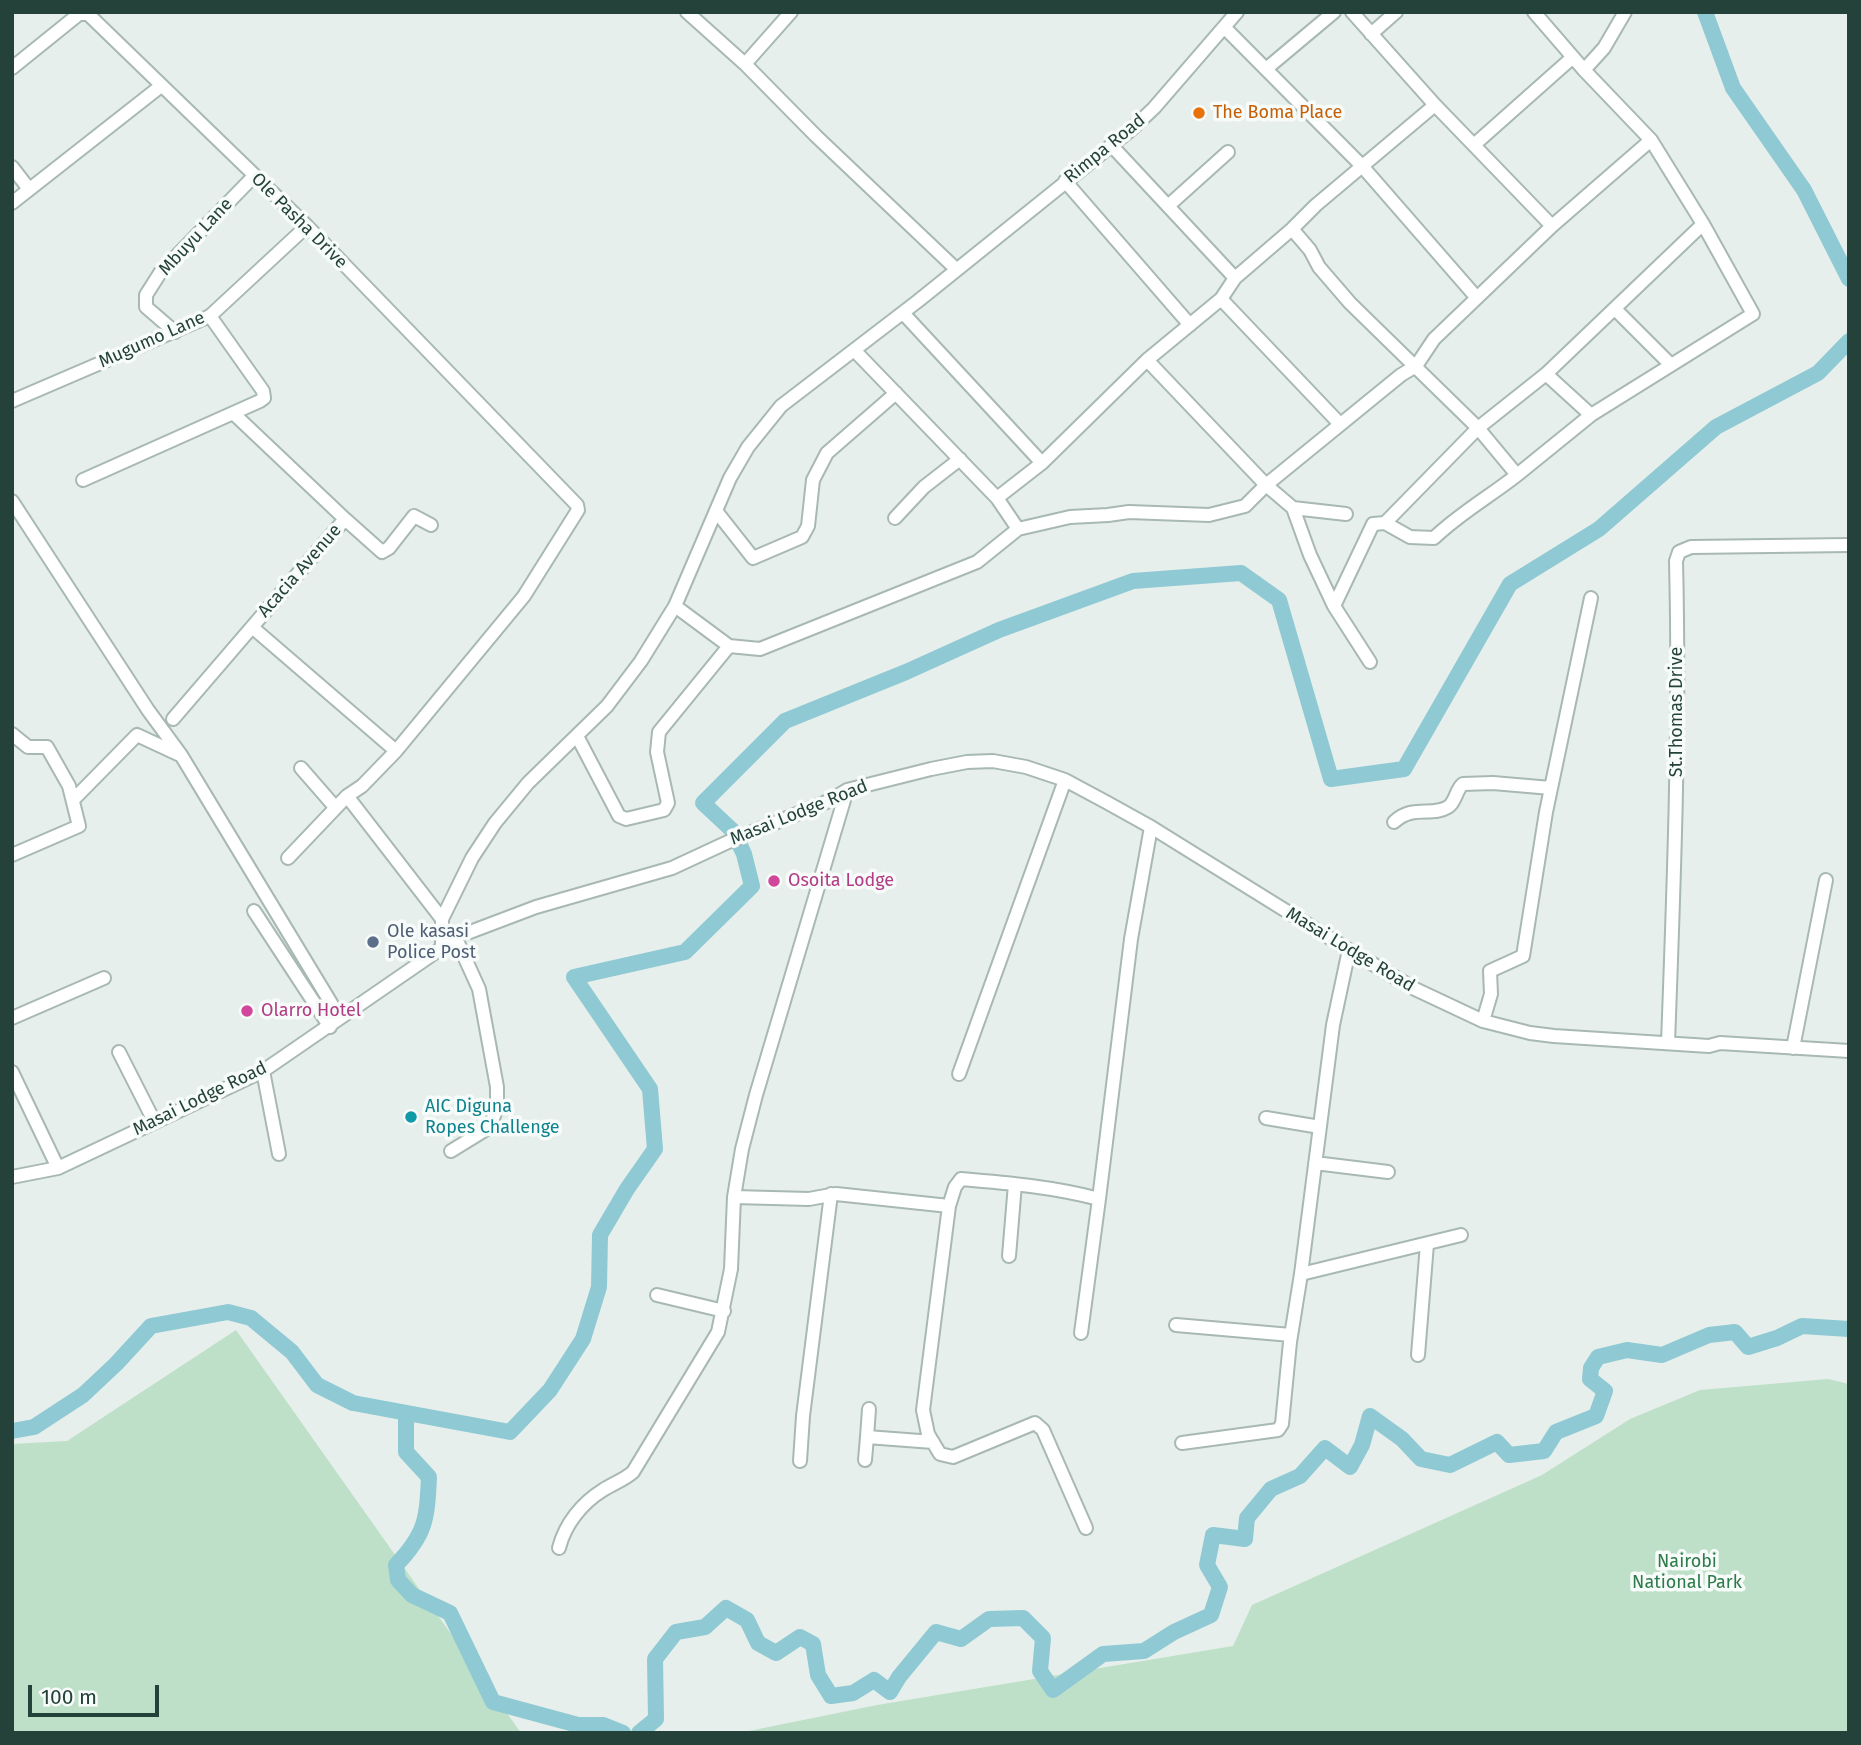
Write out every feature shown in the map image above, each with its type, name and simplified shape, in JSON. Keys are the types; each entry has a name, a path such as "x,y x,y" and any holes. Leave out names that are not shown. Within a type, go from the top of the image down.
{"street":[{"path":"687,12 956,269"},
{"path":"744,64 791,12"},
{"name":"Rimpa Road","path":"442,919 472,858 495,823 528,783 607,706 641,661 675,606 730,478 748,446 781,406 903,313 1154,108 1237,12"},
{"path":"1266,69 1334,12"},
{"path":"1352,12 1435,105 1552,226"},
{"path":"1371,34 1396,12"},
{"path":"1334,606 1373,524 1385,523 1410,537 1434,538 1457,516 1471,510 1478,501 1517,475 1591,415 1753,314 1703,224 1651,140 1584,70 1534,12"},
{"path":"1584,70 1604,48 1625,12"},
{"name":"Ole Pasha Drive","path":"12,68 79,14 84,13 307,226 573,500 578,510 524,596 396,751"},
{"path":"1224,27 1362,166 1476,298"},
{"path":"1475,144 1573,57"},
{"path":"12,203 162,86"},
{"path":"997,498 1042,463 1147,360 1221,299 1235,278 1330,192 1435,105"},
{"path":"675,606 729,646 760,649 977,562 1018,529 1070,517 1108,516 1129,512 1209,515 1245,506 1266,485 1340,424 1416,366 1434,339 1476,298 1552,226 1651,140"},
{"path":"1111,145 1235,278"},
{"path":"1168,206 1228,152"},
{"path":"12,167 29,189"},
{"name":"Mbuyu Lane","path":"175,332 146,307 146,295 160,273 254,176"},
{"path":"1065,181 1191,325"},
{"path":"1385,523 1478,428 1546,374 1703,224"},
{"name":"Mugumo Lane","path":"12,401 210,316 307,226"},
{"path":"1292,229 1310,250 1319,267 1350,303 1478,428 1517,475"},
{"path":"1221,299 1340,424"},
{"path":"1615,309 1670,364"},
{"path":"903,313 1042,463"},
{"path":"83,480 264,398 262,391 210,316"},
{"path":"855,350 997,498 1018,529"},
{"path":"1147,360 1266,485 1293,508 1310,555 1334,606 1370,662"},
{"path":"1546,374 1591,415"},
{"path":"716,511 753,558 802,537 808,526 813,480 827,453 896,393"},
{"name":"Acacia Avenue","path":"233,413 345,519 252,627 396,751"},
{"path":"895,519 924,487 960,459"},
{"path":"12,501 148,710 181,755 335,1023"},
{"path":"1293,508 1346,514"},
{"path":"345,519 382,552 389,548 414,516 431,525"},
{"name":"St.Thomas Drive","path":"1668,1043 1677,789 1679,676 1676,561 1679,552 1691,547 1849,545"},
{"path":"1483,1021 1491,993 1490,971 1523,956 1551,788 1591,598"},
{"path":"173,719 252,627"},
{"path":"577,736 619,816 626,819 664,810 668,803 657,752 659,732 729,646"},
{"path":"12,734 28,747 47,747 69,786 79,826 12,855"},
{"path":"73,800 137,735 181,755"},
{"path":"288,858 346,796 362,786 396,751"},
{"name":"Masai Lodge Road","path":"12,1177 58,1168 263,1071 449,943 454,934 471,932 536,907 672,868 831,800 847,790 967,762 993,761 1026,767 1065,780 1151,827 1415,989 1483,1021 1530,1033 1709,1046 1720,1043 1849,1051"},
{"path":"300,768 335,807"},
{"path":"959,1074 1065,780"},
{"path":"1394,822 1410,812 1445,808 1452,803 1463,784 1493,783 1551,788"},
{"path":"559,1548 563,1532 570,1521 601,1491 633,1472 719,1332 731,1269 734,1197 742,1149 847,790"},
{"path":"346,796 442,919 442,946"},
{"path":"1081,1333 1131,939 1151,827"},
{"path":"1793,1048 1826,880"},
{"path":"254,911 335,1023"},
{"path":"451,1151 490,1127 497,1107 497,1087 479,989 454,934"},
{"path":"1182,1443 1278,1430 1282,1424 1291,1335 1333,1025 1349,950"},
{"path":"12,1018 104,978"},
{"path":"119,1052 154,1121"},
{"path":"263,1071 279,1154"},
{"path":"12,1072 58,1168"},
{"path":"1266,1118 1320,1127"},
{"path":"1315,1163 1388,1172"},
{"path":"1086,1528 1043,1430 1035,1423 953,1457 940,1454 928,1434 923,1409 949,1206 955,1187 961,1179 1074,1192 1100,1199"},
{"path":"1009,1256 1015,1184"},
{"path":"734,1197 783,1200 809,1199 831,1194 949,1206"},
{"path":"800,1461 803,1416 831,1194"},
{"path":"1301,1274 1461,1235"},
{"path":"1418,1355 1427,1244"},
{"path":"657,1295 724,1311"},
{"path":"1176,1325 1291,1335"},
{"path":"865,1460 869,1409"},
{"path":"867,1437 933,1442"}],"green space":[{"path":"236,1330 521,1733 12,1733 12,1444 67,1441"},
{"name":"Nairobi National Park","path":"1828,1379 1849,1384 1849,1733 739,1733 877,1705 1233,1646 1252,1605 1542,1475 1630,1419 1700,1390"}],"waterway":[{"path":"1705,12 1733,88 1804,190 1849,279"},
{"path":"12,1431 34,1427 83,1395 151,1326 228,1312 251,1318 292,1352 317,1385 353,1403 510,1432 550,1390 583,1339 599,1287 600,1235 655,1149 650,1089 574,977 685,952 752,886 744,854 733,831 703,803 785,721 906,672 999,630 1133,581 1241,573 1279,600 1331,779 1404,769 1510,584 1599,529 1716,427 1818,373 1849,341"},
{"path":"639,1733 656,1719 655,1659 676,1632 705,1627 726,1608 747,1620 758,1643 776,1653 800,1637 813,1644 818,1675 831,1696 853,1693 874,1680 890,1692 936,1632 961,1639 989,1619 1023,1618 1043,1638 1040,1671 1053,1690 1103,1654 1144,1651 1174,1632 1211,1615 1220,1587 1207,1565 1213,1535 1245,1539 1247,1518 1271,1489 1300,1476 1325,1448 1350,1467 1362,1445 1370,1416 1402,1439 1421,1459 1450,1465 1497,1442 1509,1455 1544,1451 1556,1432 1596,1416 1605,1391 1590,1379 1591,1368 1598,1357 1627,1350 1662,1355 1709,1335 1735,1332 1748,1347 1777,1338 1802,1326 1849,1329"},
{"path":"406,1413 406,1452 429,1477 423,1525 414,1544 396,1565 398,1580 412,1595 450,1613 493,1702 578,1725 603,1725 623,1733"}],"place":[{"name":"The Boma Place","path":"1199,113"},
{"name":"Osoita Lodge","path":"774,881"},
{"name":"Ole kasasi Police Post","path":"373,942"},
{"name":"Olarro Hotel","path":"247,1011"},
{"name":"AIC Diguna Ropes Challenge","path":"411,1117"}]}
